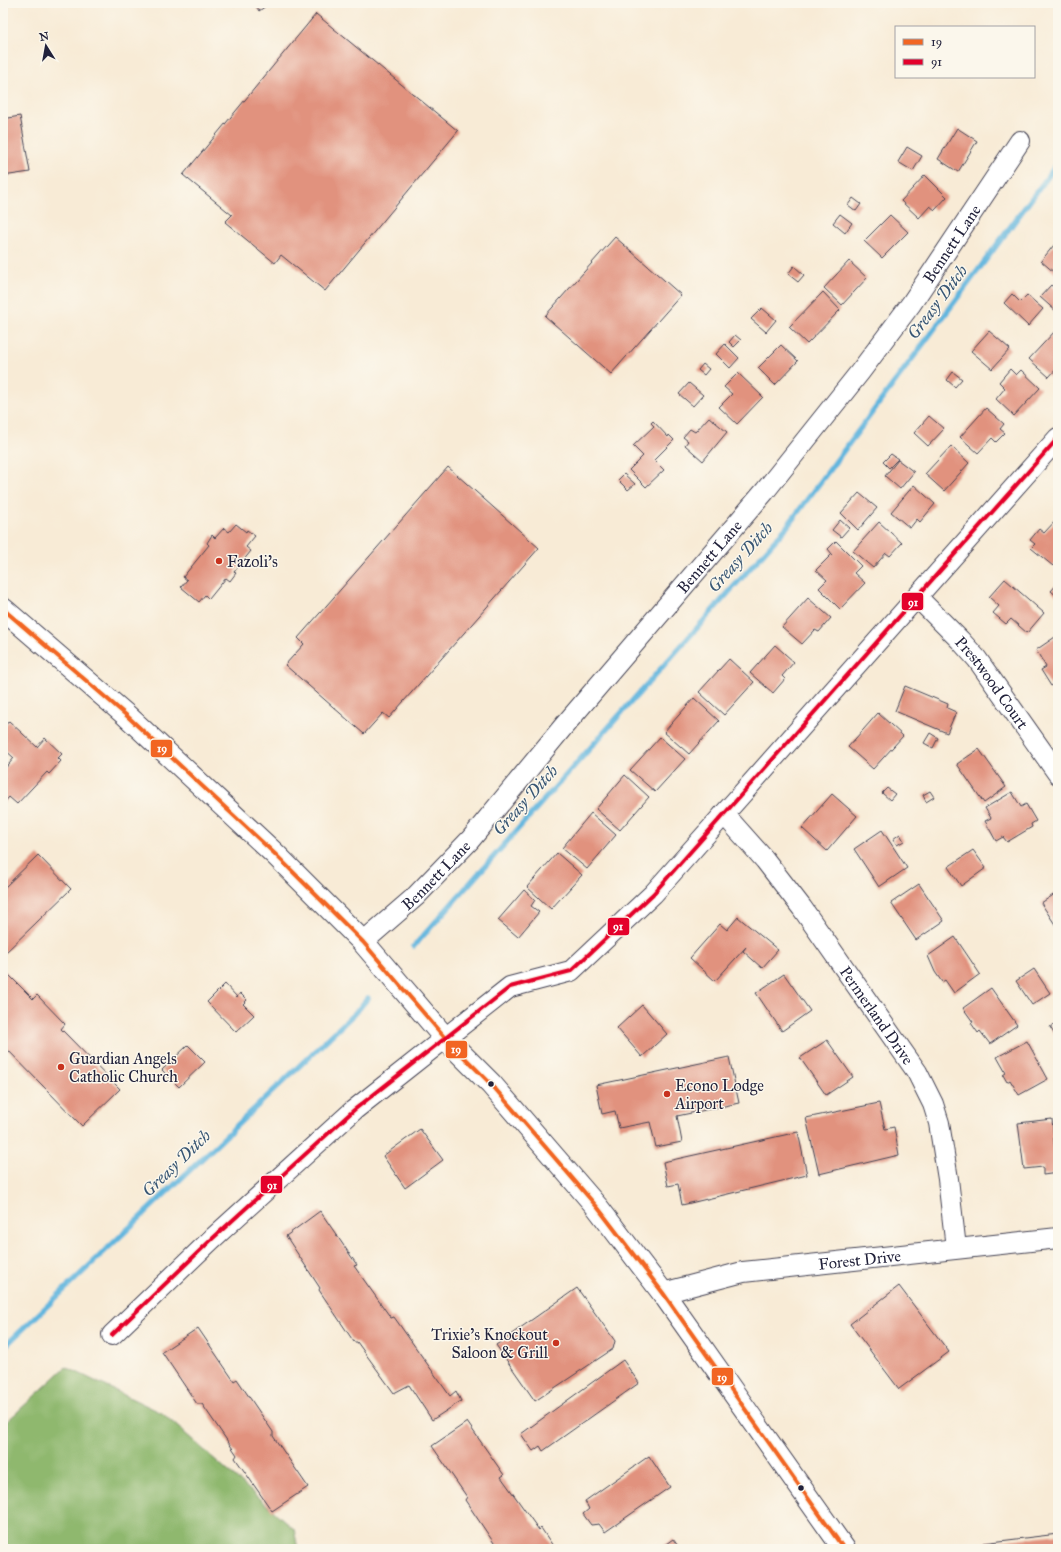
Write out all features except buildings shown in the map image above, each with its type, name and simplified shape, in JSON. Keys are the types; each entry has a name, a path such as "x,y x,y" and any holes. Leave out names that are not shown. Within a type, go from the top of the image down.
{"main road":[{"path":"3,609 132,720 275,854 363,942 445,1038 491,1084 598,1208 663,1293 844,1549"}],"street":[{"name":"Bennett Lane","path":"363,942 415,897 470,840 563,727 765,491 860,372 911,304 1020,141"},
{"path":"112,1335 212,1239 354,1110 510,988 571,971 653,894 1058,438"},
{"name":"Prestwood Court","path":"917,597 977,659 1058,774"},
{"name":"Permerland Drive","path":"724,814 765,860 802,908 917,1072 926,1088 934,1104 939,1123 948,1179 956,1248"},
{"name":"Forest Drive","path":"663,1293 743,1272 1058,1238"}],"green space":[{"path":"66,1367 162,1413 294,1529 298,1549 3,1549 3,1425"}],"waterway":[{"name":"Greasy Ditch","path":"414,946 786,528 1058,163"},
{"name":"Greasy Ditch","path":"3,1348 357,1011 368,998"}],"transit line":[{"name":"91","path":"112,1335 212,1239 354,1110 510,987 571,971 653,894 1058,438"},
{"name":"19","path":"3,609 126,715 275,854 363,942 445,1038 491,1084 598,1208 663,1293 844,1549"}],"place":[{"name":"Fazoli's","path":"219,561"},
{"name":"Guardian Angels Catholic Church","path":"61,1067"},
{"name":"Econo Lodge Airport","path":"667,1094"},
{"name":"Trixie's Knockout Saloon & Grill","path":"556,1343"}]}
